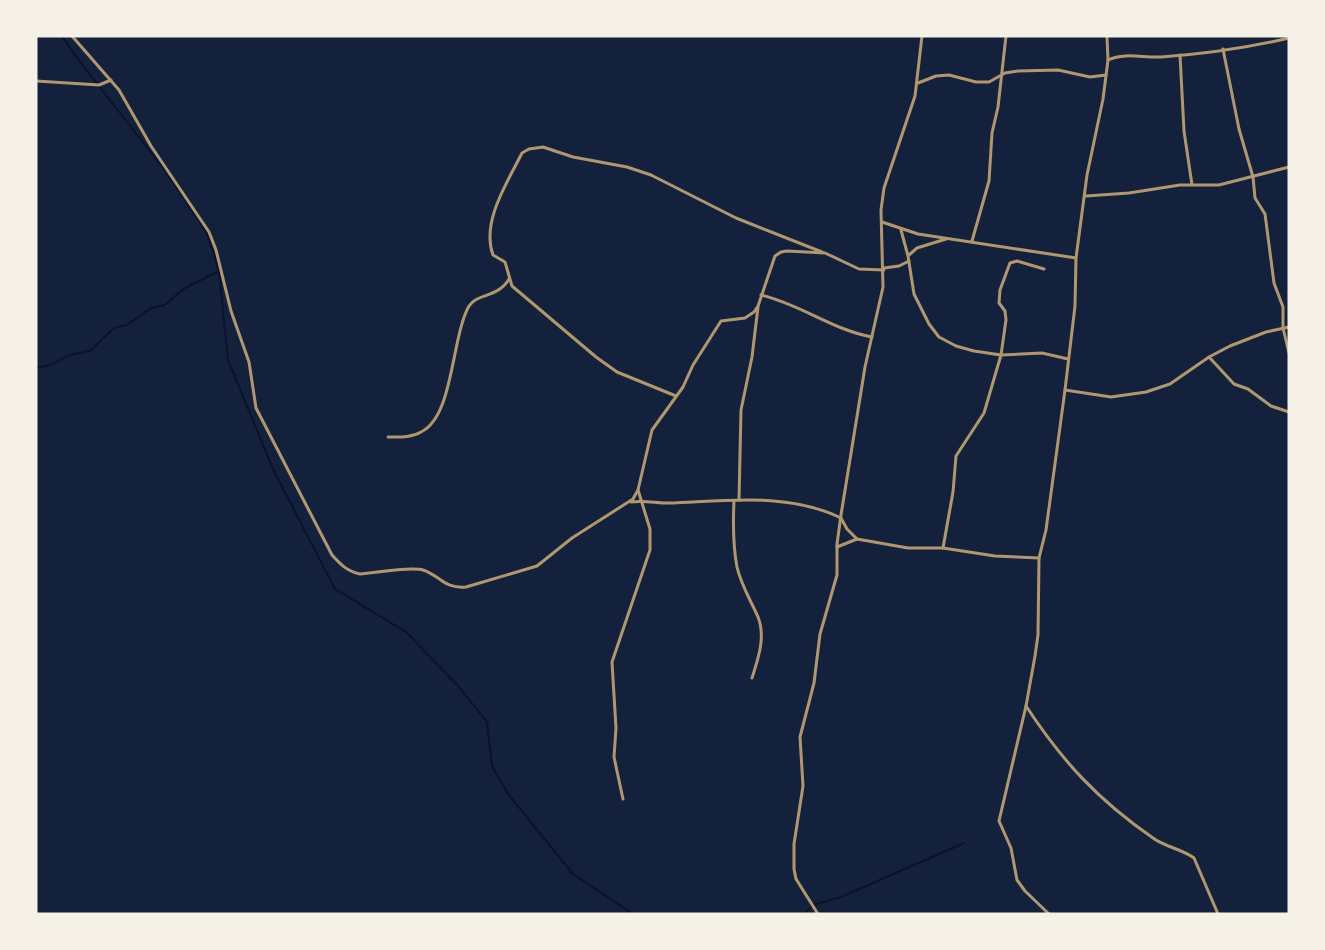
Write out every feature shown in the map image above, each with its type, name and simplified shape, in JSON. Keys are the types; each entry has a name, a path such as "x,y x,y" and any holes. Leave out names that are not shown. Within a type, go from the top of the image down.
{"street":[{"path":"72,36 119,90 151,146 210,232 231,311 248,356 256,408 332,554 346,570 360,574 415,569 424,570 450,587 466,587 537,566 572,538 630,502 638,490 652,430 683,387 706,341 720,321 745,318 758,306"},
{"path":"818,914 796,879 794,869 794,844 803,786 800,737 814,683 820,634 837,575 837,547 841,518 872,337 883,288 882,198 886,179 918,83 922,36"},
{"path":"972,241 989,181 992,134 998,107 1006,36"},
{"path":"1049,914 1025,892 1017,880 1011,848 1000,827 999,821 1026,706 1038,635 1039,558 1046,530 1065,390 1075,306 1076,258 1086,196 1089,163 1102,105 1108,60 1107,36"},
{"path":"1108,60 1122,55 1152,57 1223,50 1289,38"},
{"path":"1223,50 1239,129 1253,177 1254,198 1266,219 1274,283 1283,307 1283,328 1289,354"},
{"path":"1180,55 1184,131 1192,185"},
{"path":"918,83 936,76 949,75 983,82 1012,71 1058,70 1090,77 1106,75"},
{"path":"36,81 99,85 111,80"},
{"path":"676,396 664,393 604,364 512,286 505,262 493,255 490,247 491,220 522,154 536,147 573,157 627,167 651,175 718,210 825,253 859,269 884,269 899,266 909,261"},
{"path":"1086,196 1129,193 1173,185 1218,185 1289,167"},
{"path":"882,222 901,230 1076,258"},
{"path":"901,230 908,256 915,299 939,336 956,346 1001,355 1042,353 1068,359"},
{"path":"908,256 928,244 949,238"},
{"path":"739,500 741,410 752,357 758,306 772,260 778,253 825,253"},
{"path":"943,548 953,492 956,456 984,413 1001,355 1006,320 999,300 1001,285 1010,263 1017,261 1044,269"},
{"path":"388,437 407,437 421,433 436,420 442,404 459,332 468,307 480,297 492,295 509,279"},
{"path":"761,295 782,301 854,333 872,337"},
{"path":"1065,390 1103,397 1125,397 1170,384 1209,357 1230,346 1289,327"},
{"path":"1209,357 1234,384 1248,389 1271,406 1289,412"},
{"path":"623,799 614,757 616,728 611,672 612,662 650,550 650,529 640,502 638,490"},
{"path":"630,502 651,504 767,500 814,508 841,518 847,529 857,539"},
{"path":"734,501 738,568 750,605 758,618 760,629 759,657 752,678"},
{"path":"837,547 857,539 908,548 943,548 995,556 1039,558"},
{"path":"1026,706 1054,747 1093,790 1154,839 1194,858 1218,914"}],"waterway":[{"path":"62,36 164,169 207,233 219,271 228,360 273,469 335,589 406,632 459,687 487,722 492,766 508,794 573,874 633,914"},
{"path":"36,368 51,365 69,355 90,351 114,328 127,325 151,308 165,305 183,289 219,271"},
{"path":"804,914 813,905 841,897 964,843"}]}
